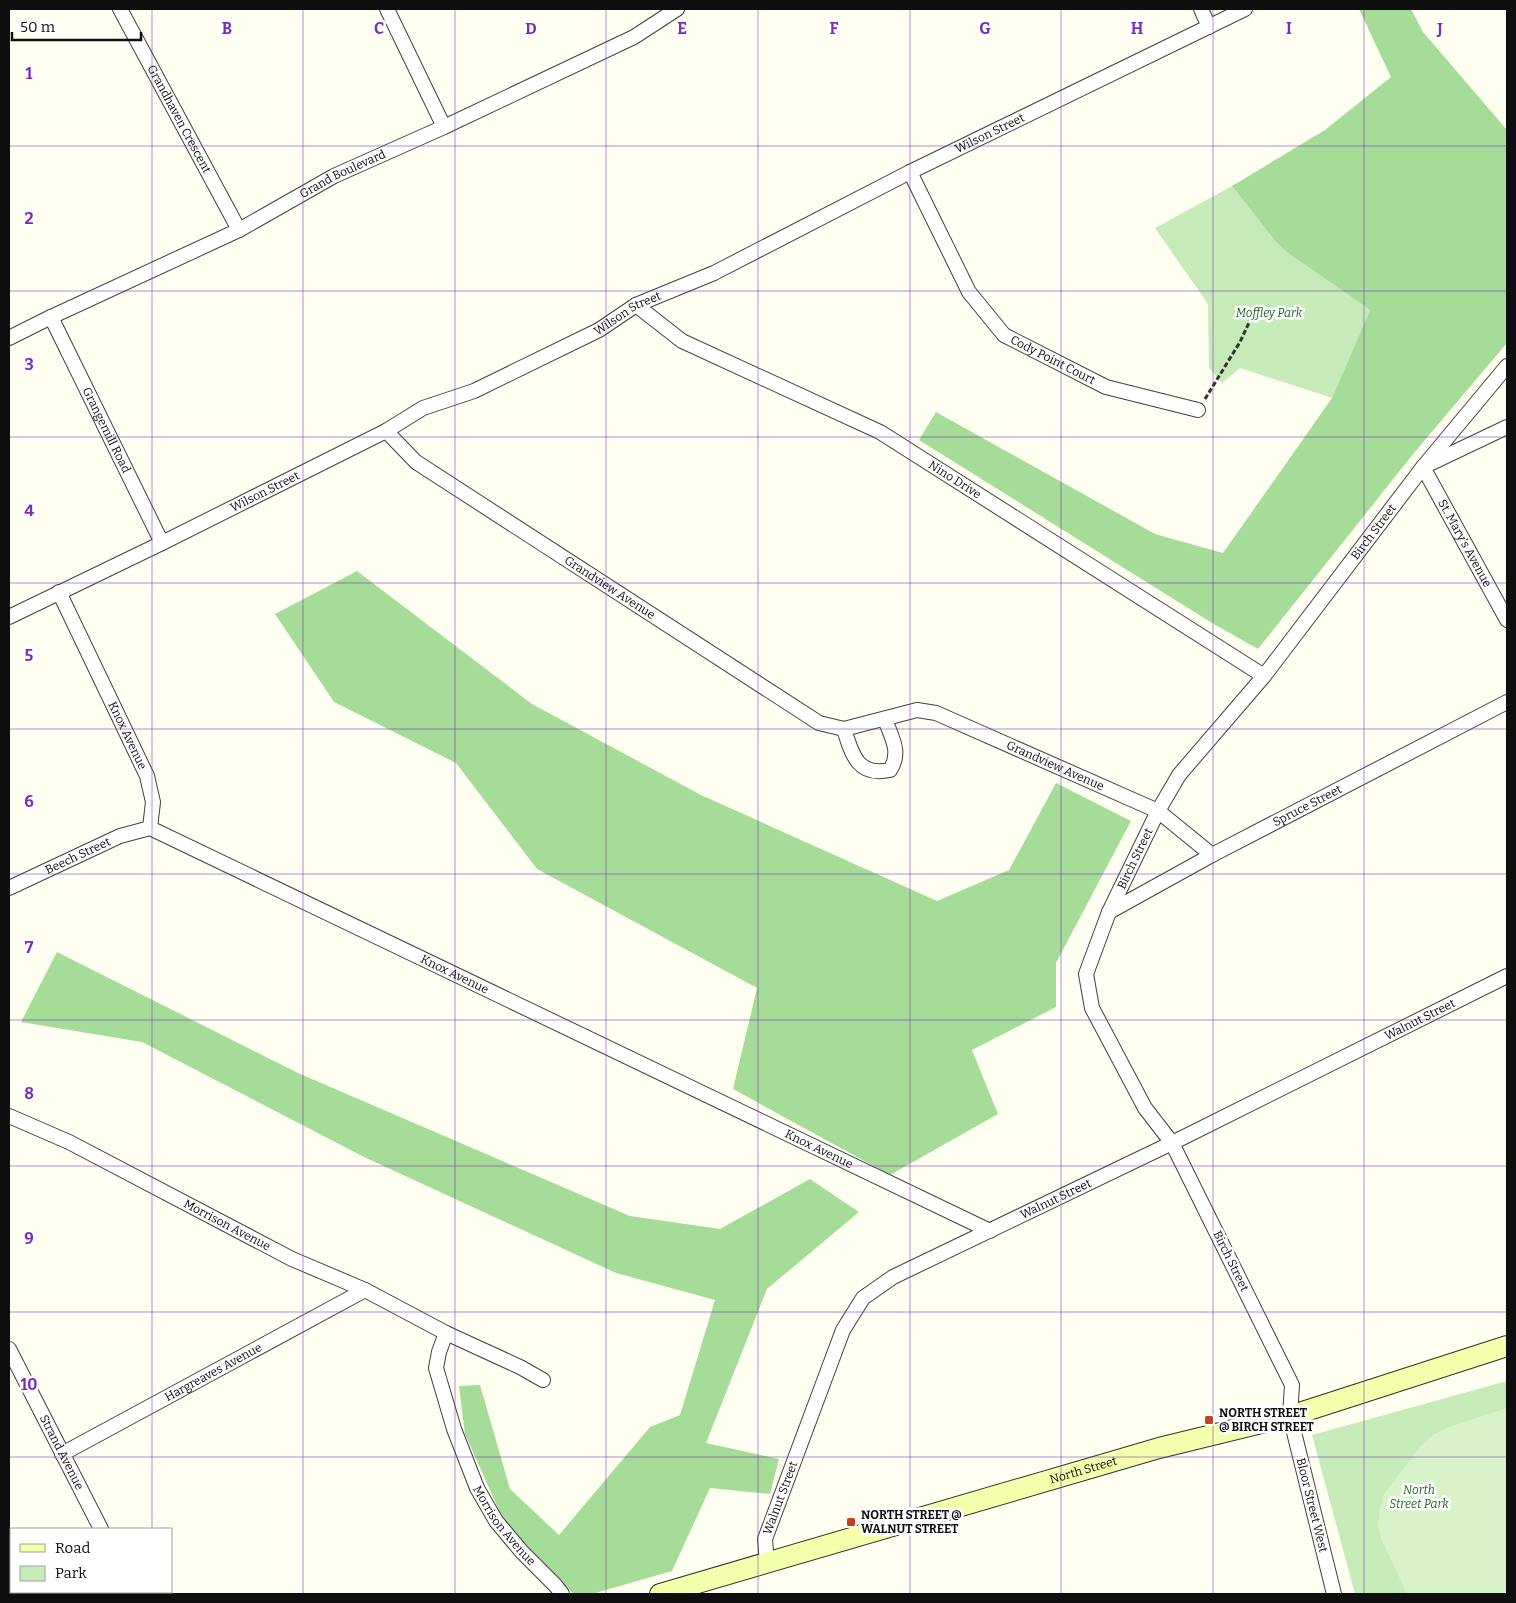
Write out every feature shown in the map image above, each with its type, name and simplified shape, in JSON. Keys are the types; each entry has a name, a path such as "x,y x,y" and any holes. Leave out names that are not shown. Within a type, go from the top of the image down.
{"main road":[{"name":"North Street","path":"660,1594 1159,1448 1290,1416 1507,1346"}],"street":[{"name":"Grandhaven Crescent","path":"120,9 240,230"},
{"path":"387,9 444,127"},
{"path":"1201,9 1209,27"},
{"name":"Wilson Street","path":"9,617 386,431 423,408 474,391 599,330 636,305 714,273 910,172 1245,9"},
{"name":"Grand Boulevard","path":"9,338 51,316 240,230 334,176 444,127 634,37 672,10"},
{"name":"Cody Point Court","path":"910,172 969,292 1004,334 1106,387 1198,410"},
{"name":"Nino Drive","path":"636,305 682,341 880,432 1264,676"},
{"name":"Grangemill Road","path":"51,316 162,543"},
{"name":"Birch Street","path":"1290,1416 1292,1385 1172,1144 1146,1108 1092,1008 1086,974 1109,912 1158,811 1179,775 1264,676 1423,467 1507,366"},
{"path":"1423,467 1507,427"},
{"name":"Grandview Avenue","path":"386,431 416,462 819,723 844,728 917,710 936,713 1158,811 1212,855"},
{"name":"St. Mary's Avenue","path":"1423,467 1507,620"},
{"name":"Knox Avenue","path":"59,592 147,776 153,802 150,828 990,1230"},
{"name":"Spruce Street","path":"1109,912 1212,855 1507,702"},
{"path":"844,728 850,749 861,766 878,773 890,770 895,763 897,753 885,719"},
{"name":"Beech Street","path":"9,888 120,836 150,828"},
{"name":"Walnut Street","path":"768,1562 765,1539 843,1330 863,1298 892,1277 1172,1144 1507,976"},
{"name":"Morrison Avenue","path":"9,1116 69,1142 292,1259 365,1290 446,1333 520,1367 542,1380"},
{"name":"Hargreaves Avenue","path":"62,1454 365,1290"},
{"name":"Morrison Avenue","path":"446,1333 439,1352 436,1368 454,1429 477,1488 496,1521 522,1552 562,1594"},
{"name":"Strand Avenue","path":"9,1349 100,1528"},
{"name":"Bloor Street West","path":"1290,1416 1334,1594"}],"path":[{"path":"1198,410 1240,342 1253,314"}],"green space":[{"path":"1359,9 1411,9 1423,32 1507,130 1507,343 1414,453 1258,649 1212,623 919,440 936,412 1155,534 1223,553 1332,398 1370,310 1288,253 1276,242 1232,186 1325,130 1391,77"},
{"name":"Moffley Park","path":"1232,186 1276,242 1288,253 1370,310 1332,398 1240,368 1222,383 1209,368 1208,304 1155,228"},
{"path":"357,571 532,704 701,795 937,901 1009,870 1056,783 1131,821 1056,963 1056,1007 972,1050 998,1114 890,1175 733,1089 757,988 537,869 456,763 334,702 275,614"},
{"path":"57,952 298,1073 630,1216 720,1229 810,1179 859,1212 767,1289 706,1443 779,1459 770,1494 710,1488 672,1571 592,1594 574,1594 510,1535 465,1434 459,1386 480,1385 510,1489 559,1535 650,1427 680,1415 715,1300 616,1273 364,1157 142,1042 21,1022"},
{"name":"North Street Park","path":"1507,1381 1507,1594 1355,1594 1312,1435"},
{"path":"1507,1408 1507,1594 1407,1594 1381,1538 1378,1526 1384,1494 1420,1447 1433,1435 1449,1427"}],"place":[{"name":"NORTH STREET @ BIRCH STREET","path":"1209,1420"},
{"name":"NORTH STREET @ WALNUT STREET","path":"851,1522"}]}
